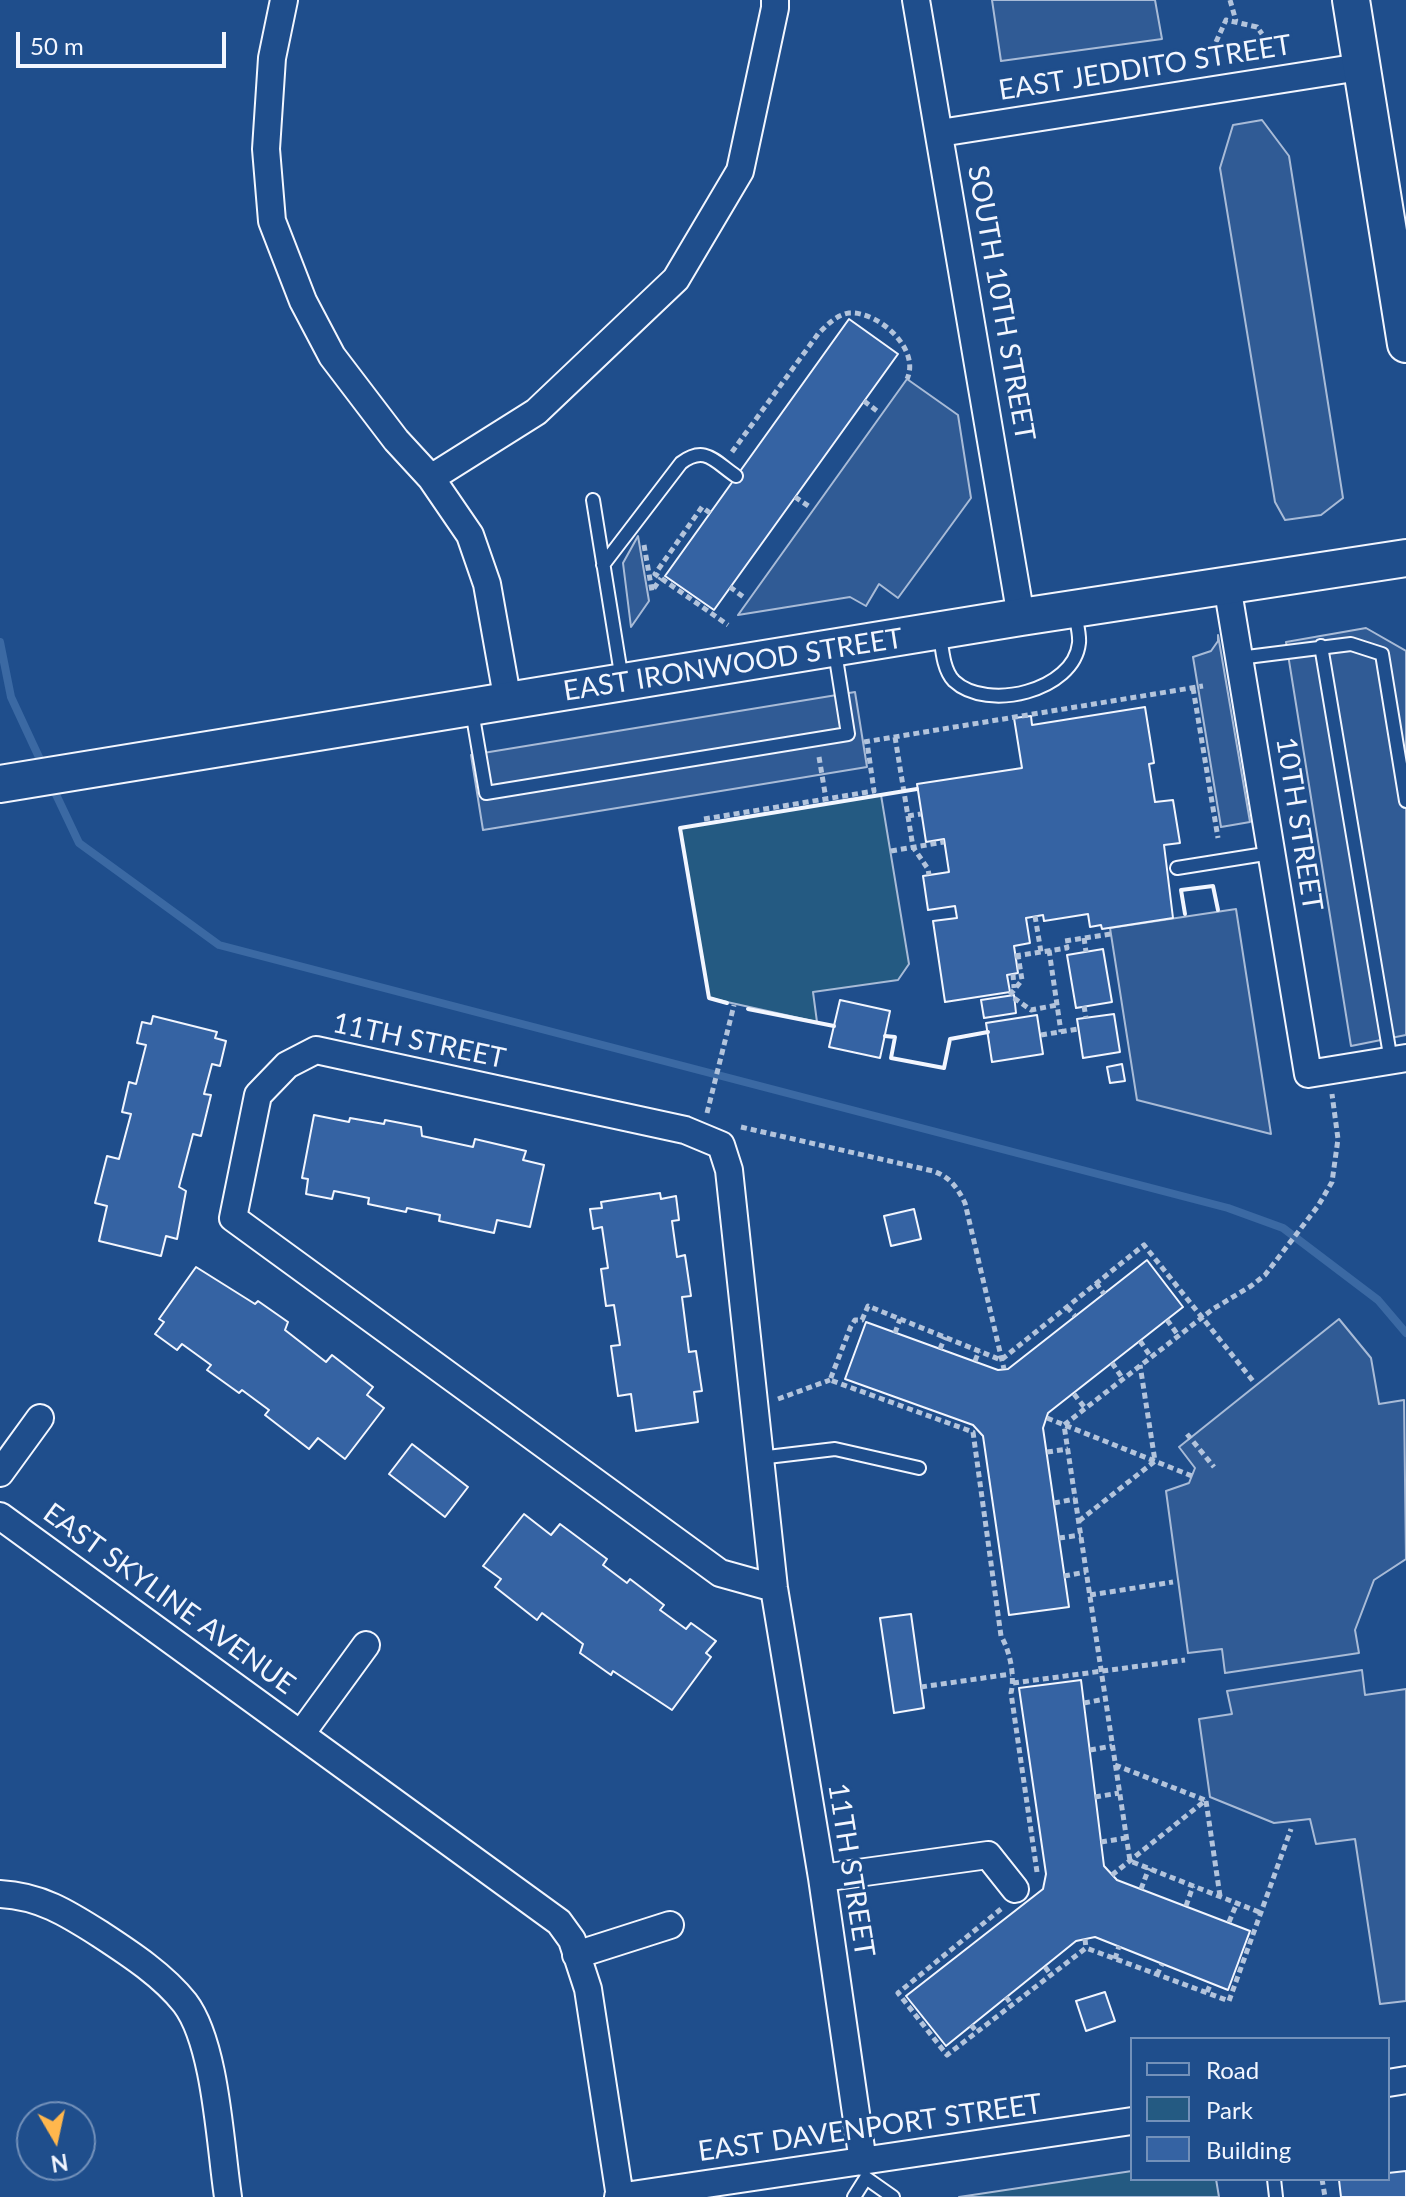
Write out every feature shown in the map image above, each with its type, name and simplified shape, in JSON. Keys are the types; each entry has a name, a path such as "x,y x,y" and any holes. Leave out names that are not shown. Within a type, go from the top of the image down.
{"street":[{"path":"284,0 272,58 266,149 272,221 303,301 332,356 396,440 431,478 470,535 487,584 508,702"},
{"path":"431,478 536,412 676,279 740,171 775,0"},
{"name":"SOUTH 10TH STREET","path":"916,0 1021,617"},
{"path":"1351,0 1406,344"},
{"name":"EAST JEDDITO STREET","path":"940,133 1360,67"},
{"name":"EAST IRONWOOD STREET","path":"11,782 1021,617 1406,558"},
{"name":"10TH STREET","path":"1227,585 1271,853 1317,1072"},
{"name":"11TH STREET","path":"774,1588 720,1573 233,1218 258,1095 287,1065 316,1050 685,1130 721,1145 729,1170 774,1588 822,1878 864,2170"},
{"path":"1317,1072 1399,1060"},
{"path":"0,1473 40,1418"},
{"name":"EAST SKYLINE AVENUE","path":"0,1516 559,1922 572,1940 588,1989 619,2197"},
{"name":"EAST SKYLINE AVENUE","path":"301,1734 366,1645"},
{"path":"822,1878 988,1855 1021,1890"},
{"path":"0,1894 40,1900 62,1909 125,1952 173,1989 187,2005 206,2046 228,2197"},
{"path":"576,1955 670,1925"},
{"name":"EAST DAVENPORT STREET","path":"619,2197 864,2170 1130,2121"}],"lane":[{"path":"603,565 681,463 693,454 702,453 736,476"},
{"path":"593,500 623,684"},
{"path":"939,632 945,665 954,681 972,690 995,695 1018,694 1038,689 1059,677 1072,663 1079,643 1074,609"},
{"path":"1239,658 1351,644 1382,654 1406,801"},
{"path":"1321,646 1399,1060"},
{"path":"471,708 486,793 848,734 835,649"},
{"path":"1177,868 1271,853"},
{"path":"759,1458 835,1449 919,1468"},
{"path":"854,2197 864,2170 893,2197"}],"path":[{"path":"1230,0 1236,21"},
{"path":"1216,42 1226,20 1257,27 1262,34"},
{"path":"722,466 818,334 833,319 846,313 861,314 882,324 909,356 912,368 907,379"},
{"path":"864,401 877,411"},
{"path":"795,497 810,507"},
{"path":"710,513 702,507 655,574 728,625"},
{"path":"639,518 652,591 661,578"},
{"path":"730,587 746,599"},
{"path":"704,819 874,791 865,742 1203,686"},
{"path":"1193,688 1218,838"},
{"path":"895,737 913,847 929,875"},
{"path":"816,739 826,799"},
{"path":"908,816 921,814"},
{"path":"891,851 944,842"},
{"path":"1035,916 1041,952"},
{"path":"1057,1005 1031,1010 1012,996 1022,980 1017,956 1067,948 1065,941 1111,934"},
{"path":"1084,938 1086,952"},
{"path":"1049,950 1061,1032"},
{"path":"1013,974 1015,989"},
{"path":"706,1118 734,1005"},
{"path":"1084,1006 1086,1018"},
{"path":"1041,1035 1078,1029"},
{"path":"1064,1425 1202,1317 1251,1286 1278,1259 1318,1206 1332,1182 1337,1162 1336,1116 1317,1072"},
{"path":"729,1124 933,1171 953,1182 965,1203 1004,1369"},
{"path":"1001,1360 1144,1245 1253,1381"},
{"path":"1096,1283 1104,1294"},
{"path":"830,1380 851,1326 855,1320 862,1320 868,1306 1001,1360"},
{"path":"1067,1307 1075,1316"},
{"path":"895,1333 900,1319"},
{"path":"1167,1320 1178,1335"},
{"path":"940,1349 945,1337"},
{"path":"1027,1339 1034,1348"},
{"path":"1140,1341 1151,1357"},
{"path":"975,1361 979,1351"},
{"path":"1112,1363 1123,1379"},
{"path":"1140,1365 1155,1461"},
{"path":"753,1408 830,1380 975,1431 1001,1636 1007,1646 1013,1683 1013,1713 1033,1851 1021,1890 927,1974 898,1993 947,2055 1086,1948"},
{"path":"1074,1394 1085,1408"},
{"path":"1047,1418 1192,1476"},
{"path":"1064,1425 1130,1861"},
{"path":"1187,1434 1214,1467"},
{"path":"1047,1452 1068,1449"},
{"path":"977,1462 987,1461"},
{"path":"1078,1521 1155,1461"},
{"path":"1054,1503 1075,1499"},
{"path":"983,1511 994,1510"},
{"path":"1059,1538 1081,1535"},
{"path":"989,1550 999,1548"},
{"path":"1064,1576 1086,1572"},
{"path":"1090,1595 1173,1582"},
{"path":"994,1586 1004,1585"},
{"path":"1013,1683 1185,1660"},
{"path":"921,1687 1011,1674"},
{"path":"1084,1703 1105,1699"},
{"path":"1013,1713 1022,1712"},
{"path":"1090,1750 1112,1746"},
{"path":"1020,1761 1029,1760"},
{"path":"1115,1765 1206,1800"},
{"path":"1095,1797 1119,1793"},
{"path":"1112,1875 1206,1800"},
{"path":"1206,1800 1220,1896"},
{"path":"1027,1806 1036,1805"},
{"path":"1086,1948 1229,2001 1291,1829"},
{"path":"1101,1842 1126,1838"},
{"path":"1033,1851 1043,1849"},
{"path":"1130,1861 1259,1912"},
{"path":"1141,1889 1149,1868"},
{"path":"1186,1906 1193,1886"},
{"path":"1229,1922 1237,1903"},
{"path":"997,1912 1004,1920"},
{"path":"1085,1939 1086,1948"},
{"path":"961,1942 966,1949"},
{"path":"1115,1959 1119,1946"},
{"path":"1157,1975 1162,1964"},
{"path":"1045,1967 1051,1975"},
{"path":"1207,1992 1211,1983"},
{"path":"1006,1997 1012,2005"},
{"path":"971,2025 977,2032"}],"green space":[{"path":"881,795 909,964 898,980 813,992 817,1022 709,998 680,828"},
{"path":"1130,2171 1130,2181 1216,2181 1219,2197 959,2197"}],"shaded area":[{"path":"992,0 1155,0 1162,39 1001,61"},
{"path":"1262,120 1289,156 1343,498 1321,515 1285,520 1275,502 1220,168 1233,125"},
{"path":"907,379 958,415 971,498 898,598 879,584 866,606 850,597 738,615"},
{"path":"638,536 649,601 631,627 623,563"},
{"path":"1366,628 1406,651 1406,1035 1351,1046 1286,642"},
{"path":"1218,635 1250,822 1221,827 1193,657 1211,651 1218,641"},
{"path":"855,692 867,767 483,830 471,755"},
{"path":"1236,909 1271,1134 1137,1100 1110,928"},
{"path":"1339,1319 1371,1358 1379,1404 1404,1400 1406,1559 1374,1580 1355,1630 1359,1653 1225,1673 1222,1649 1188,1653 1166,1491 1189,1483 1195,1468 1179,1447"},
{"path":"1362,1670 1365,1695 1406,1689 1406,2001 1380,2004 1355,1839 1316,1844 1310,1819 1274,1823 1210,1797 1199,1719 1232,1714 1227,1691"}],"building":[{"path":"849,319 898,354 714,610 665,576"},
{"path":"1145,707 1154,763 1149,764 1155,802 1173,800 1180,843 1164,845 1173,918 1102,929 1101,925 1090,927 1088,914 1044,921 1043,915 1026,918 1030,943 1014,946 1018,973 1007,975 1010,992 945,1002 933,921 957,918 955,906 928,910 923,876 949,872 944,839 926,842 917,784 1022,768 1014,718 1031,716 1032,725"},
{"path":"1103,949 1112,1002 1076,1008 1067,955"},
{"path":"1014,995 1016,1013 984,1018 981,1000"},
{"path":"840,1000 890,1011 880,1058 829,1047"},
{"path":"1114,1014 1120,1052 1083,1058 1077,1019"},
{"path":"1037,1015 1043,1054 992,1062 986,1023"},
{"path":"153,1016 217,1032 215,1038 226,1041 220,1066 212,1064 204,1094 211,1095 201,1136 193,1134 179,1187 186,1191 177,1239 166,1236 161,1256 99,1241 107,1206 95,1203 107,1156 119,1159 131,1114 122,1112 129,1082 136,1084 146,1045 137,1043 142,1022 151,1024"},
{"path":"1122,1064 1125,1081 1110,1083 1107,1067"},
{"path":"314,1115 349,1122 350,1118 384,1124 385,1120 421,1127 422,1136 473,1147 475,1139 526,1151 523,1160 544,1165 530,1227 497,1220 494,1233 439,1221 440,1215 368,1204 369,1198 334,1191 332,1199 306,1194 308,1179 302,1178"},
{"path":"660,1193 661,1199 676,1196 679,1220 672,1221 677,1257 685,1255 691,1296 682,1297 689,1352 696,1351 702,1391 694,1392 698,1422 636,1431 631,1394 618,1396 611,1346 620,1345 614,1305 606,1306 601,1269 608,1268 602,1227 593,1229 590,1209 602,1208 601,1202"},
{"path":"914,1209 921,1239 891,1246 884,1216"},
{"path":"1147,1260 1183,1307 1048,1413 1043,1428 1069,1607 1009,1615 983,1436 973,1425 845,1379 866,1322 998,1370 1008,1369"},
{"path":"196,1267 255,1304 258,1301 288,1322 285,1330 326,1362 332,1355 373,1387 367,1395 384,1408 345,1459 318,1438 309,1449 265,1415 269,1410 207,1370 211,1365 182,1344 177,1350 155,1334 164,1322 159,1319"},
{"path":"412,1444 468,1487 445,1517 389,1474"},
{"path":"524,1514 551,1535 560,1524 607,1559 603,1565 627,1583 630,1579 664,1605 660,1610 686,1629 691,1623 716,1641 706,1653 711,1657 672,1710 613,1671 611,1675 580,1653 583,1644 542,1613 537,1620 495,1587 501,1579 483,1566"},
{"path":"911,1614 924,1708 894,1713 880,1618"},
{"path":"1081,1680 1104,1866 1117,1880 1250,1931 1228,1990 1095,1937 1076,1941 946,2046 906,1996 1043,1889 1046,1874 1019,1688"},
{"path":"1105,1992 1115,2021 1086,2031 1076,2001"},
{"path":"1406,2171 1406,2197 1341,2197 1339,2181 1390,2181 1390,2173"}],"waterway":[{"path":"0,642 11,697 44,768"},
{"path":"51,784 79,843 219,945 1228,1208 1283,1228 1378,1300 1406,1333"}],"wall":[{"path":"727,1003 709,998 680,828 917,789"},
{"path":"1185,914 1181,890 1213,886 1218,910"},
{"path":"748,1009 834,1026"},
{"path":"885,1036 895,1037 891,1058 944,1068 950,1039 988,1032"}]}
